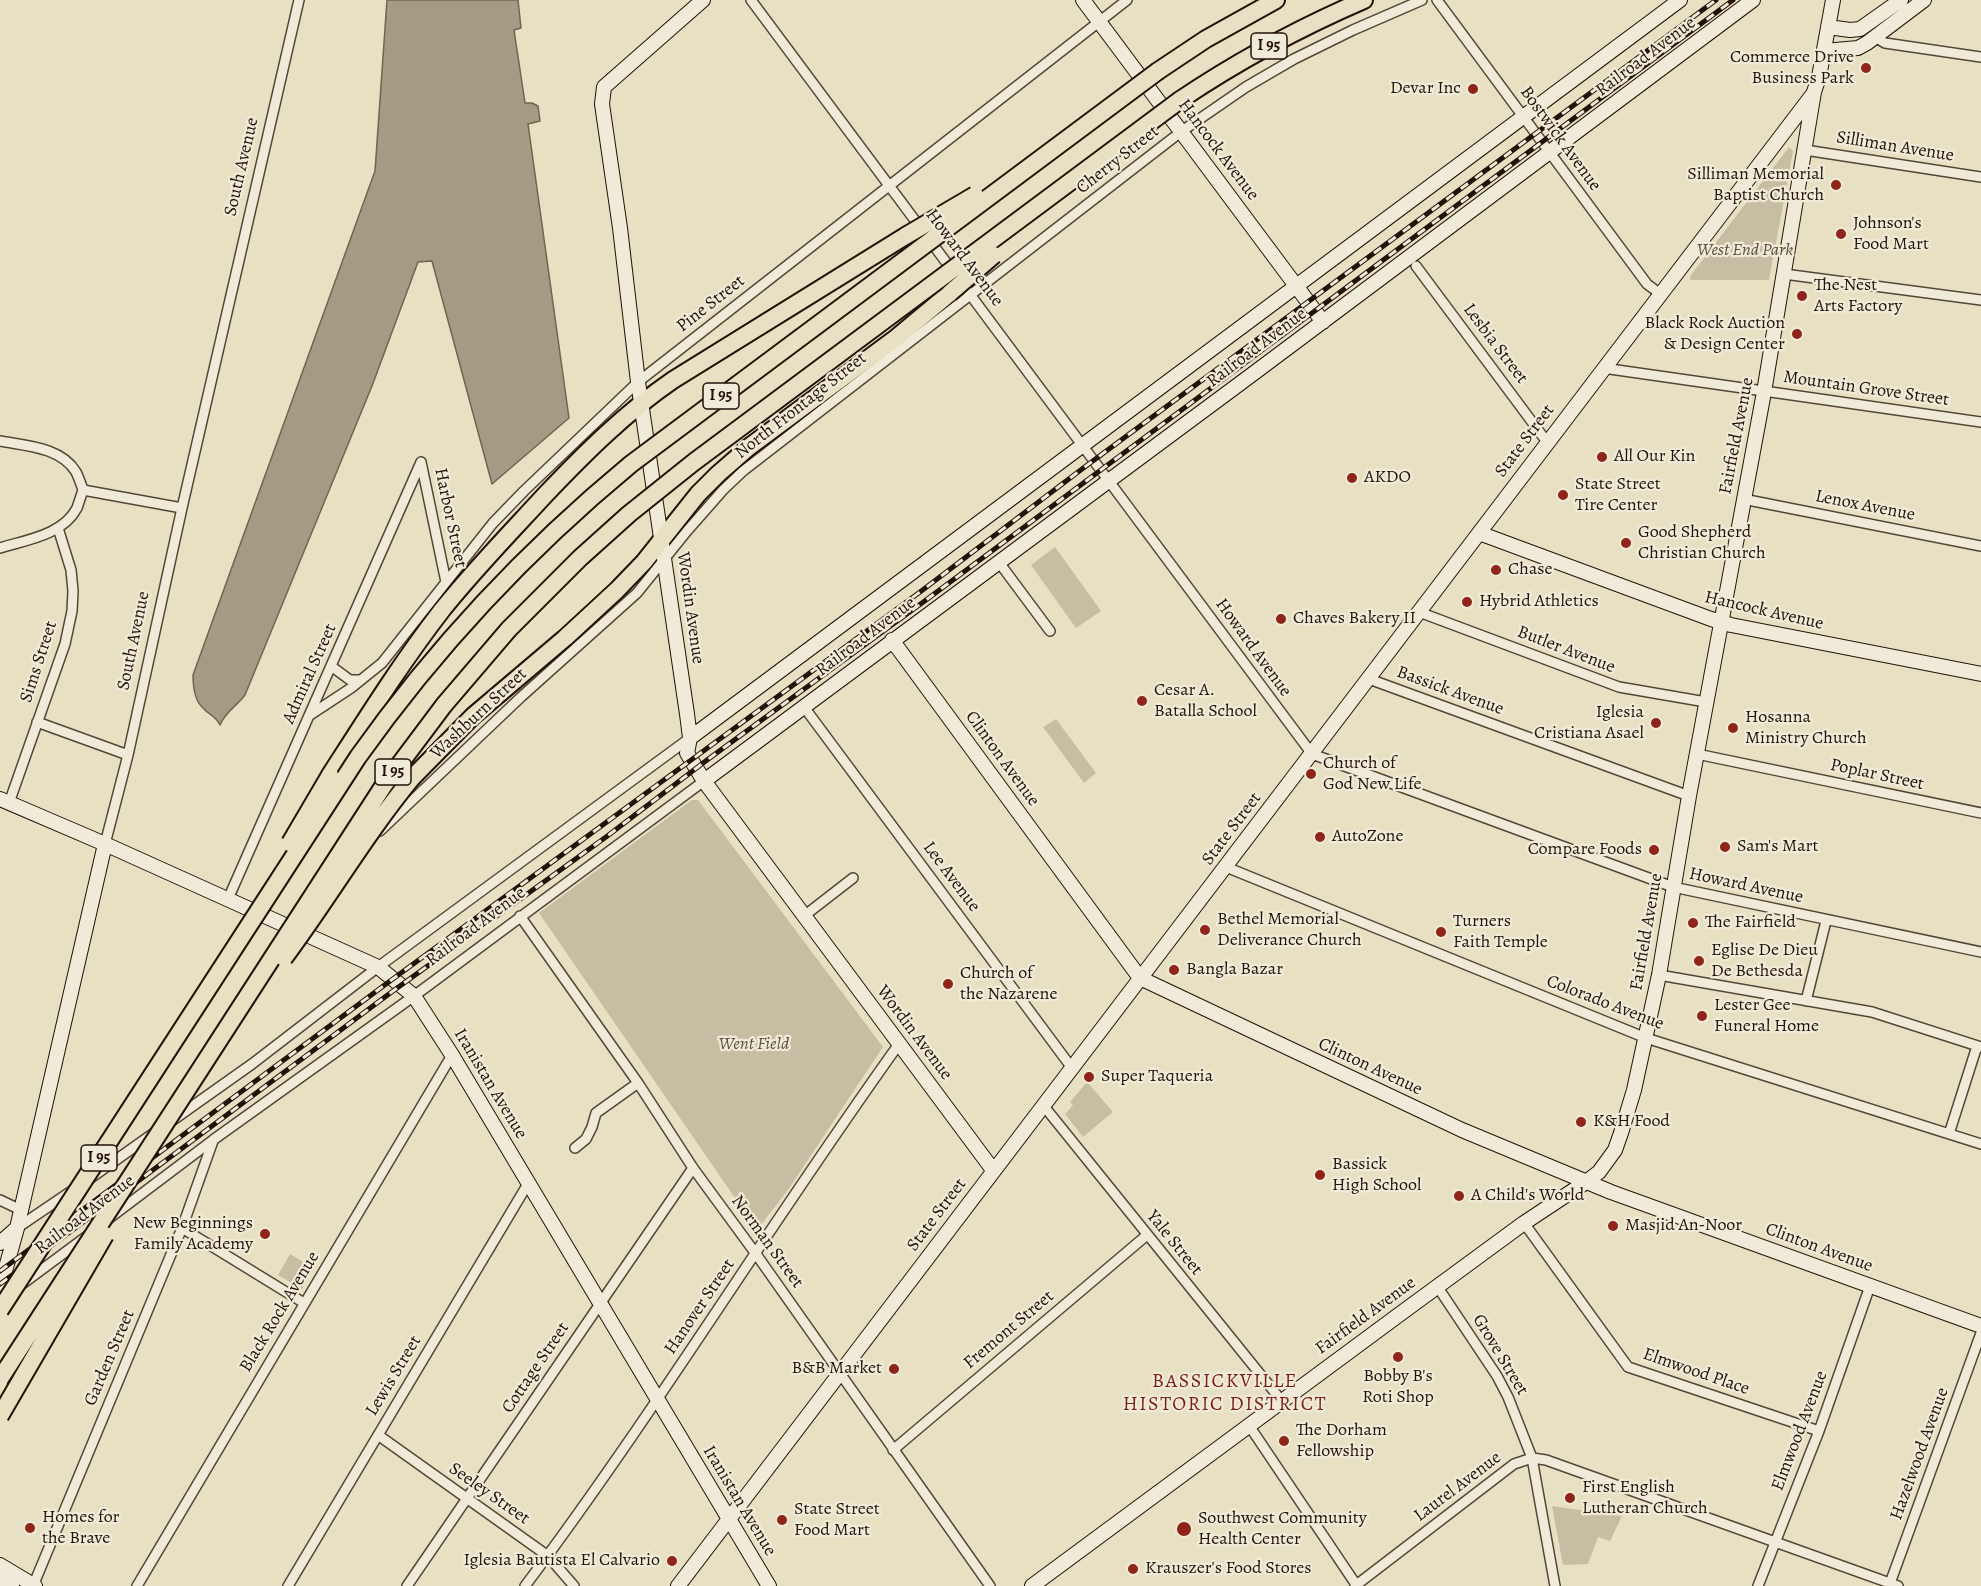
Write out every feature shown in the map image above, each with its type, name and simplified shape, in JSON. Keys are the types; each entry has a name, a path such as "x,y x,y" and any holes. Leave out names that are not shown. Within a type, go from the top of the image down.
{"highway":[{"name":"I 95","path":"0,1310 341,782 378,730 440,651 529,555 603,488 659,442 1034,162 1158,71 1206,39 1276,0"},
{"name":"I 95","path":"0,1378 396,768 444,705 516,621 580,558 663,486 1180,100 1226,70 1284,37 1364,0"},
{"path":"197,1005 330,775 402,665 464,584 578,461 641,402 673,380 907,235 1034,162"},
{"path":"195,1076 306,929 377,822 412,778 473,717 601,606 633,574 698,494 728,465 896,338 994,255 998,234"},
{"path":"0,1416 89,1265 140,1164"}],"street":[{"name":"South Avenue","path":"0,1288 18,1228 105,844 128,755 182,508 299,0"},
{"name":"Wordin Avenue","path":"703,0 604,87 602,104 620,228 638,382 690,738 687,753 704,781 993,1170"},
{"name":"Howard Avenue","path":"751,0 1312,754 1673,887 1981,952"},
{"name":"Hancock Avenue","path":"1083,0 1323,322"},
{"name":"Pine Street","path":"310,714 351,688 382,663 486,531 638,382 1127,0"},
{"name":"Cherry Street","path":"971,295 1182,131 1246,87 1294,59 1422,0"},
{"name":"Bostwick Avenue","path":"1437,0 1647,284 1659,293"},
{"name":"Railroad Avenue","path":"0,1243 18,1228 252,1064 378,967 690,738 1680,0"},
{"name":"Railroad Avenue","path":"0,1301 213,1140 414,996 1753,0"},
{"name":"Fairfield Avenue","path":"1032,1586 1437,1286 1524,1223 1586,1182 1603,1167 1618,1142 1646,1038 1659,975 1689,796 1764,392 1814,92 1819,77 1833,0"},
{"path":"1828,27 1860,29 1901,0"},
{"path":"1824,51 1858,48 1924,0"},
{"path":"1875,37 1885,43 1981,57"},
{"name":"State Street","path":"678,1586 1814,92"},
{"path":"1785,129 1798,130 1806,144"},
{"name":"Silliman Avenue","path":"1806,144 1981,177"},
{"name":"Lesbia Street","path":"1416,266 1547,442"},
{"path":"1784,274 1981,300"},
{"name":"North Frontage Street","path":"664,558 723,490 743,471 971,295"},
{"name":"Mountain Grove Street","path":"1603,368 1981,422"},
{"path":"0,441 42,449 61,456 75,471 83,490 76,509 58,528 43,536 0,548"},
{"name":"Harbor Street","path":"421,462 446,582"},
{"name":"Admiral Street","path":"228,899 421,462"},
{"path":"83,490 182,508"},
{"name":"Lenox Avenue","path":"1743,499 1981,546"},
{"name":"Sims Street","path":"5,801 38,722 65,644 72,611 74,591 69,564 58,528"},
{"name":"Hancock Avenue","path":"1479,533 1721,622 1981,674"},
{"name":"Washburn Street","path":"306,933 372,838 520,697 637,593 664,558"},
{"path":"998,561 1050,631"},
{"name":"Butler Avenue","path":"1419,612 1618,687 1706,702"},
{"name":"Clinton Avenue","path":"892,640 1140,978 1462,1130 1586,1182 1981,1326"},
{"path":"332,666 350,680 360,680"},
{"name":"Bassick Avenue","path":"1369,679 1689,796"},
{"name":"Lee Avenue","path":"804,706 1072,1068"},
{"path":"38,722 128,755"},
{"name":"Poplar Street","path":"1697,754 1981,813"},
{"name":"Iranistan Avenue","path":"5,801 378,967 414,996 452,1055 769,1586"},
{"name":"Colorado Avenue","path":"1226,867 1646,1038 1981,1144"},
{"path":"804,916 853,878"},
{"name":"Norman Street","path":"520,916 638,1083 693,1168 990,1586"},
{"path":"1806,1001 1826,921"},
{"path":"1659,975 1872,1012 1979,1047 1949,1134"},
{"name":"Hanover Street","path":"525,1586 657,1400 857,1102 899,1044"},
{"name":"Black Rock Avenue","path":"137,1586 452,1055"},
{"path":"576,1148 586,1139 596,1113 638,1083"},
{"name":"Yale Street","path":"1043,1106 1281,1400"},
{"name":"Garden Street","path":"34,1586 182,1228 213,1140"},
{"name":"Cottage Street","path":"407,1586 693,1168"},
{"name":"Lewis Street","path":"288,1586 528,1182"},
{"path":"0,1200 21,1210"},
{"name":"Elmwood Place","path":"1524,1223 1628,1367 1819,1431"},
{"path":"182,1228 304,1303"},
{"name":"Fremont Street","path":"892,1450 1146,1235"},
{"name":"Grove Street","path":"1437,1286 1497,1376 1508,1397 1532,1458 1555,1586"},
{"name":"Elmwood Avenue","path":"1758,1586 1819,1431 1870,1286"},
{"name":"Hazelwood Avenue","path":"1892,1585 1981,1332"},
{"path":"1248,1424 1356,1586"},
{"name":"Seeley Street","path":"378,1435 548,1556 574,1586"},
{"path":"1532,1458 1546,1460 1892,1585"},
{"name":"Laurel Avenue","path":"1356,1586 1514,1464 1532,1458"},
{"path":"0,1565 34,1586"},
{"path":"0,1579 12,1586"}],"green space":[{"name":"West End Park","path":"1789,147 1793,151 1769,280 1690,280 1691,275"},
{"path":"1055,547 1101,611 1076,628 1031,565"},
{"path":"1056,719 1096,773 1084,783 1043,727"},
{"name":"Went Field","path":"692,800 698,800 883,1047 788,1190 757,1230 539,913"},
{"path":"1087,1082 1113,1112 1083,1137 1065,1114 1073,1105 1070,1102"},
{"path":"290,1254 314,1268 302,1289 278,1275"},
{"path":"1552,1506 1622,1516 1610,1541 1598,1537 1588,1564 1563,1565"}],"shaded area":[{"path":"387,0 518,0 521,28 514,30 525,103 538,106 540,121 528,124 569,418 492,484 432,261 418,262 372,386 245,695 225,716 220,725 200,705 196,697 193,675 375,171"}],"railway":[{"path":"0,1271 920,592 1082,469 1716,0"},
{"path":"0,1284 1733,0"}],"place":[{"name":"Commerce Drive Business Park","path":"1866,68"},
{"name":"Devar Inc","path":"1473,89"},
{"name":"Silliman Memorial Baptist Church","path":"1836,185"},
{"name":"Johnson's Food Mart","path":"1841,234"},
{"name":"The Nest Arts Factory","path":"1802,296"},
{"name":"Black Rock Auction & Design Center","path":"1797,334"},
{"name":"All Our Kin","path":"1602,457"},
{"name":"AKDO","path":"1352,478"},
{"name":"State Street Tire Center","path":"1563,495"},
{"name":"Good Shepherd Christian Church","path":"1626,543"},
{"name":"Chase","path":"1496,570"},
{"name":"Hybrid Athletics","path":"1467,602"},
{"name":"Chaves Bakery II","path":"1281,619"},
{"name":"Cesar A. Batalla School","path":"1142,701"},
{"name":"Iglesia Cristiana Asael","path":"1656,723"},
{"name":"Hosanna Ministry Church","path":"1733,728"},
{"name":"Church of God New Life","path":"1311,774"},
{"name":"AutoZone","path":"1320,837"},
{"name":"Sam's Mart","path":"1725,847"},
{"name":"Compare Foods","path":"1654,850"},
{"name":"The Fairfield","path":"1693,923"},
{"name":"Bethel Memorial Deliverance Church","path":"1205,930"},
{"name":"Turners Faith Temple","path":"1441,932"},
{"name":"Eglise De Dieu De Bethesda","path":"1699,961"},
{"name":"Bangla Bazar","path":"1174,970"},
{"name":"Church of the Nazarene","path":"948,984"},
{"name":"Lester Gee Funeral Home","path":"1702,1016"},
{"name":"Super Taqueria","path":"1089,1077"},
{"name":"K&H Food","path":"1581,1122"},
{"name":"Bassick High School","path":"1320,1175"},
{"name":"A Child's World","path":"1459,1196"},
{"name":"Masjid An-Noor","path":"1613,1226"},
{"name":"New Beginnings Family Academy","path":"265,1234"},
{"name":"Bobby B's Roti Shop","path":"1398,1357"},
{"name":"B&B Market","path":"894,1369"},
{"name":"The Dorham Fellowship","path":"1284,1441"},
{"name":"First English Lutheran Church","path":"1570,1498"},
{"name":"State Street Food Mart","path":"782,1520"},
{"name":"Homes for the Brave","path":"30,1528"},
{"name":"Southwest Community Health Center","path":"1184,1529"},
{"name":"Iglesia Bautista El Calvario","path":"672,1561"},
{"name":"Krauszer's Food Stores","path":"1133,1569"}],"district":[{"name":"BASSICKVILLE HISTORIC DISTRICT","path":"1225,1394"}]}
